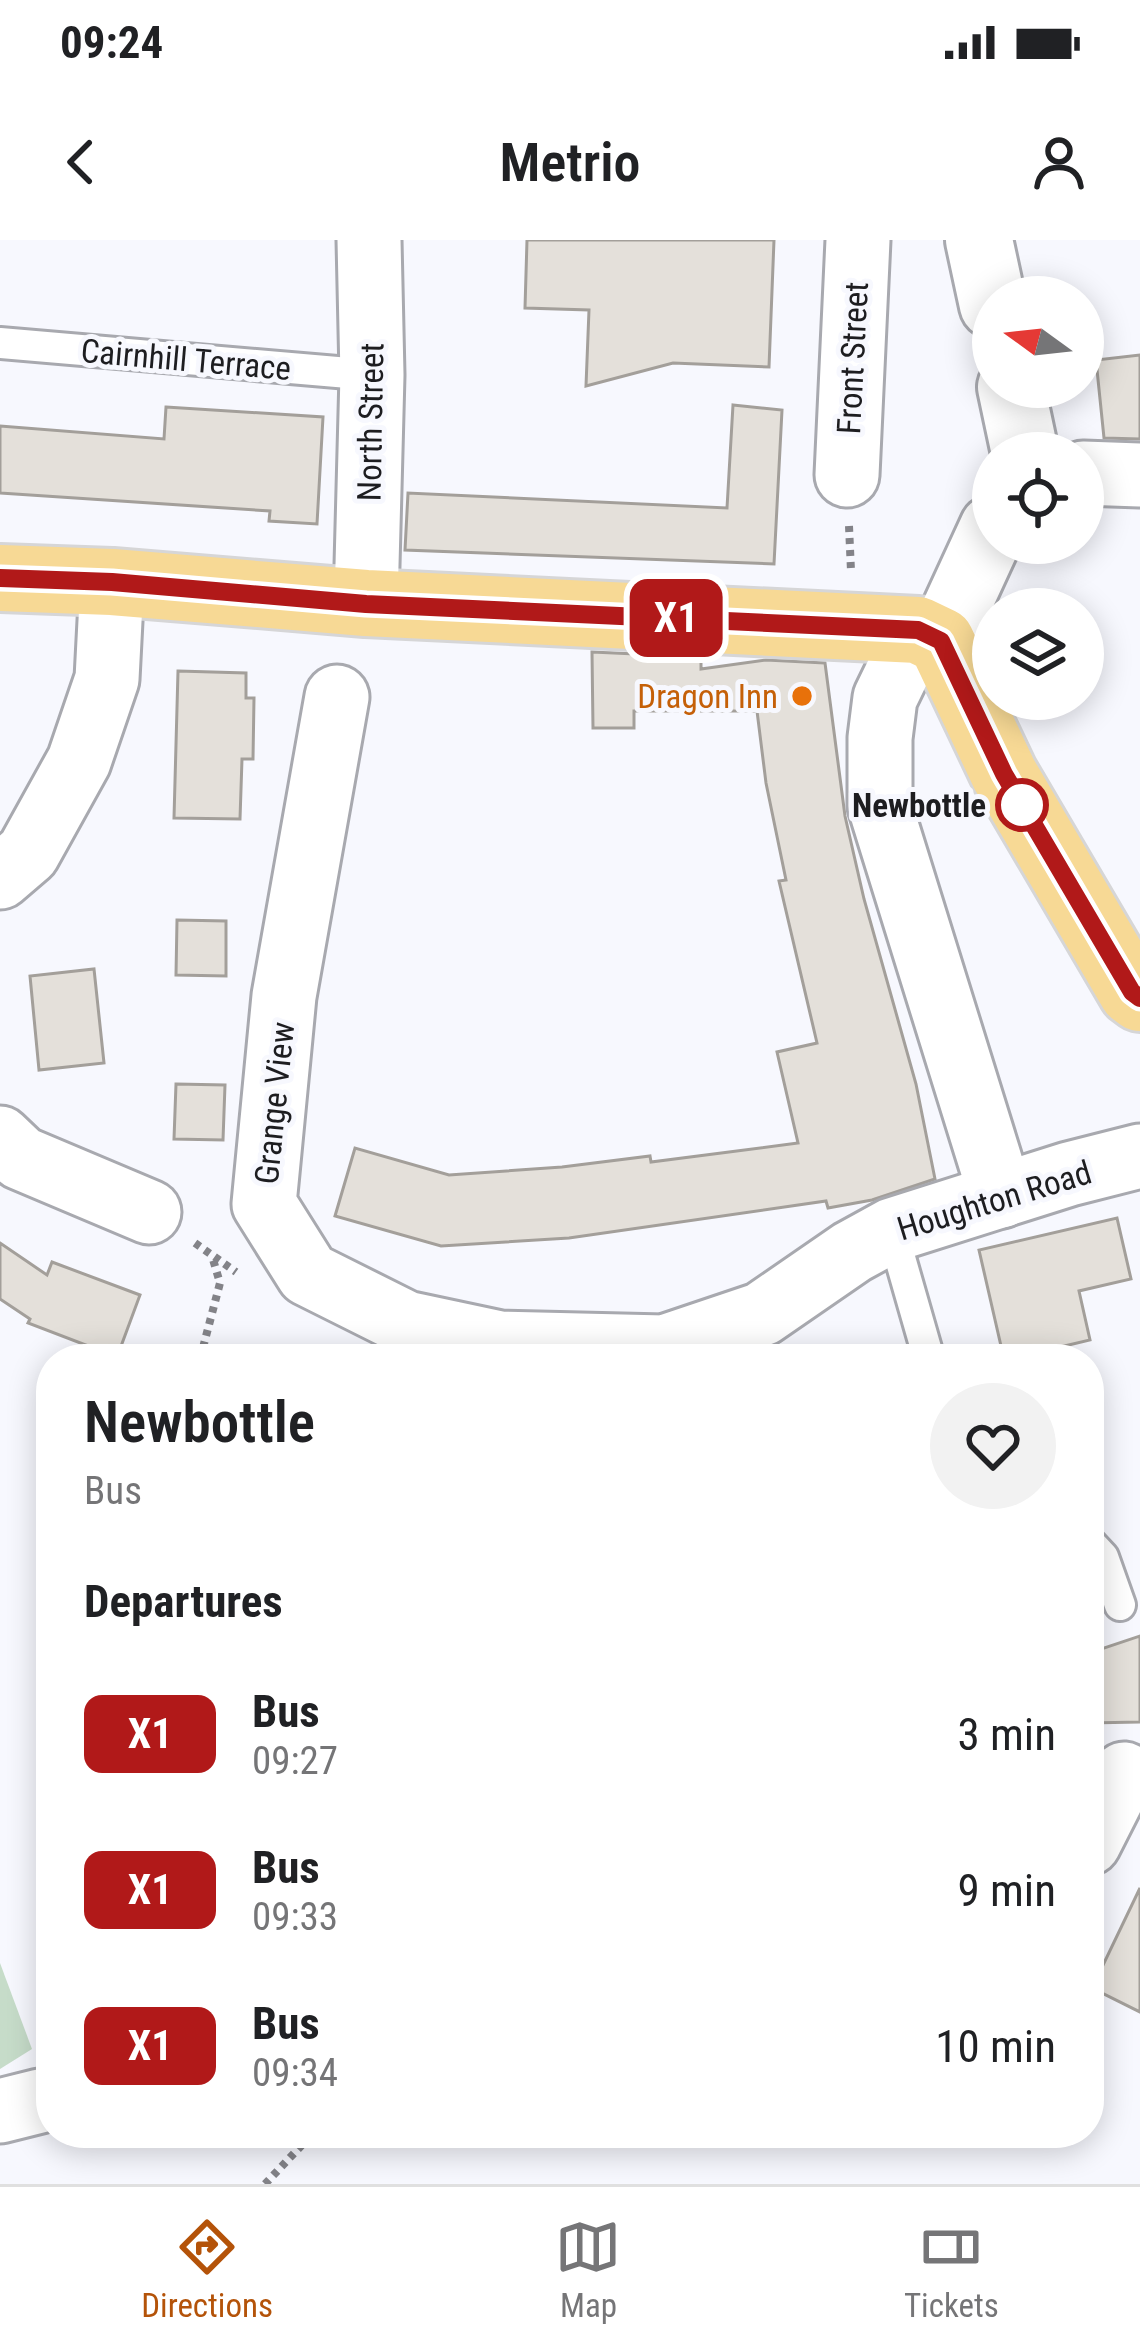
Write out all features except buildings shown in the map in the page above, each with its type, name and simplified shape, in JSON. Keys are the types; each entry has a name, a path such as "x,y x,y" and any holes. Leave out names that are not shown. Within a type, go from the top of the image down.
{"main road":[{"path":"0,578 112,582 366,604 853,627 930,636 1004,774 1132,992 1140,998"}],"street":[{"name":"North Street","path":"366,604 372,375 369,240"},
{"name":"Front Street","path":"847,475 858,240"},
{"path":"979,240 987,276"},
{"path":"1104,474 1140,476"},
{"path":"972,564 930,636 885,698 880,806 1001,1196"},
{"path":"0,878 28,853 79,761 107,680 112,582"},
{"name":"Grange View","path":"337,697 284,996 264,1204 308,1274 406,1324 517,1344"},
{"path":"0,1138 22,1158 149,1212"},
{"name":"Houghton Road","path":"872,1241 1001,1196 1140,1156"},
{"name":"Grange View","path":"689,1344 762,1314 872,1241"},
{"path":"1104,1813 1124,1774"}],"lane":[{"name":"Cairnhill Terrace","path":"0,343 372,375"},
{"path":"872,1241 922,1344"},
{"path":"1104,1560 1120,1605"}],"path":[{"path":"847,475 853,627"},
{"path":"204,1344 220,1283 211,1255"},
{"path":"265,2184 299,2148"}],"green space":[{"path":"0,1963 32,2049 0,2069"}],"bus line":[{"name":"X1","path":"0,578 112,582 366,604 918,630 941,641 1004,774 1132,992 1140,998"}],"place":[{"name":"Dragon Inn","path":"802,696"},
{"name":"Newbottle","path":"1022,805"}]}
